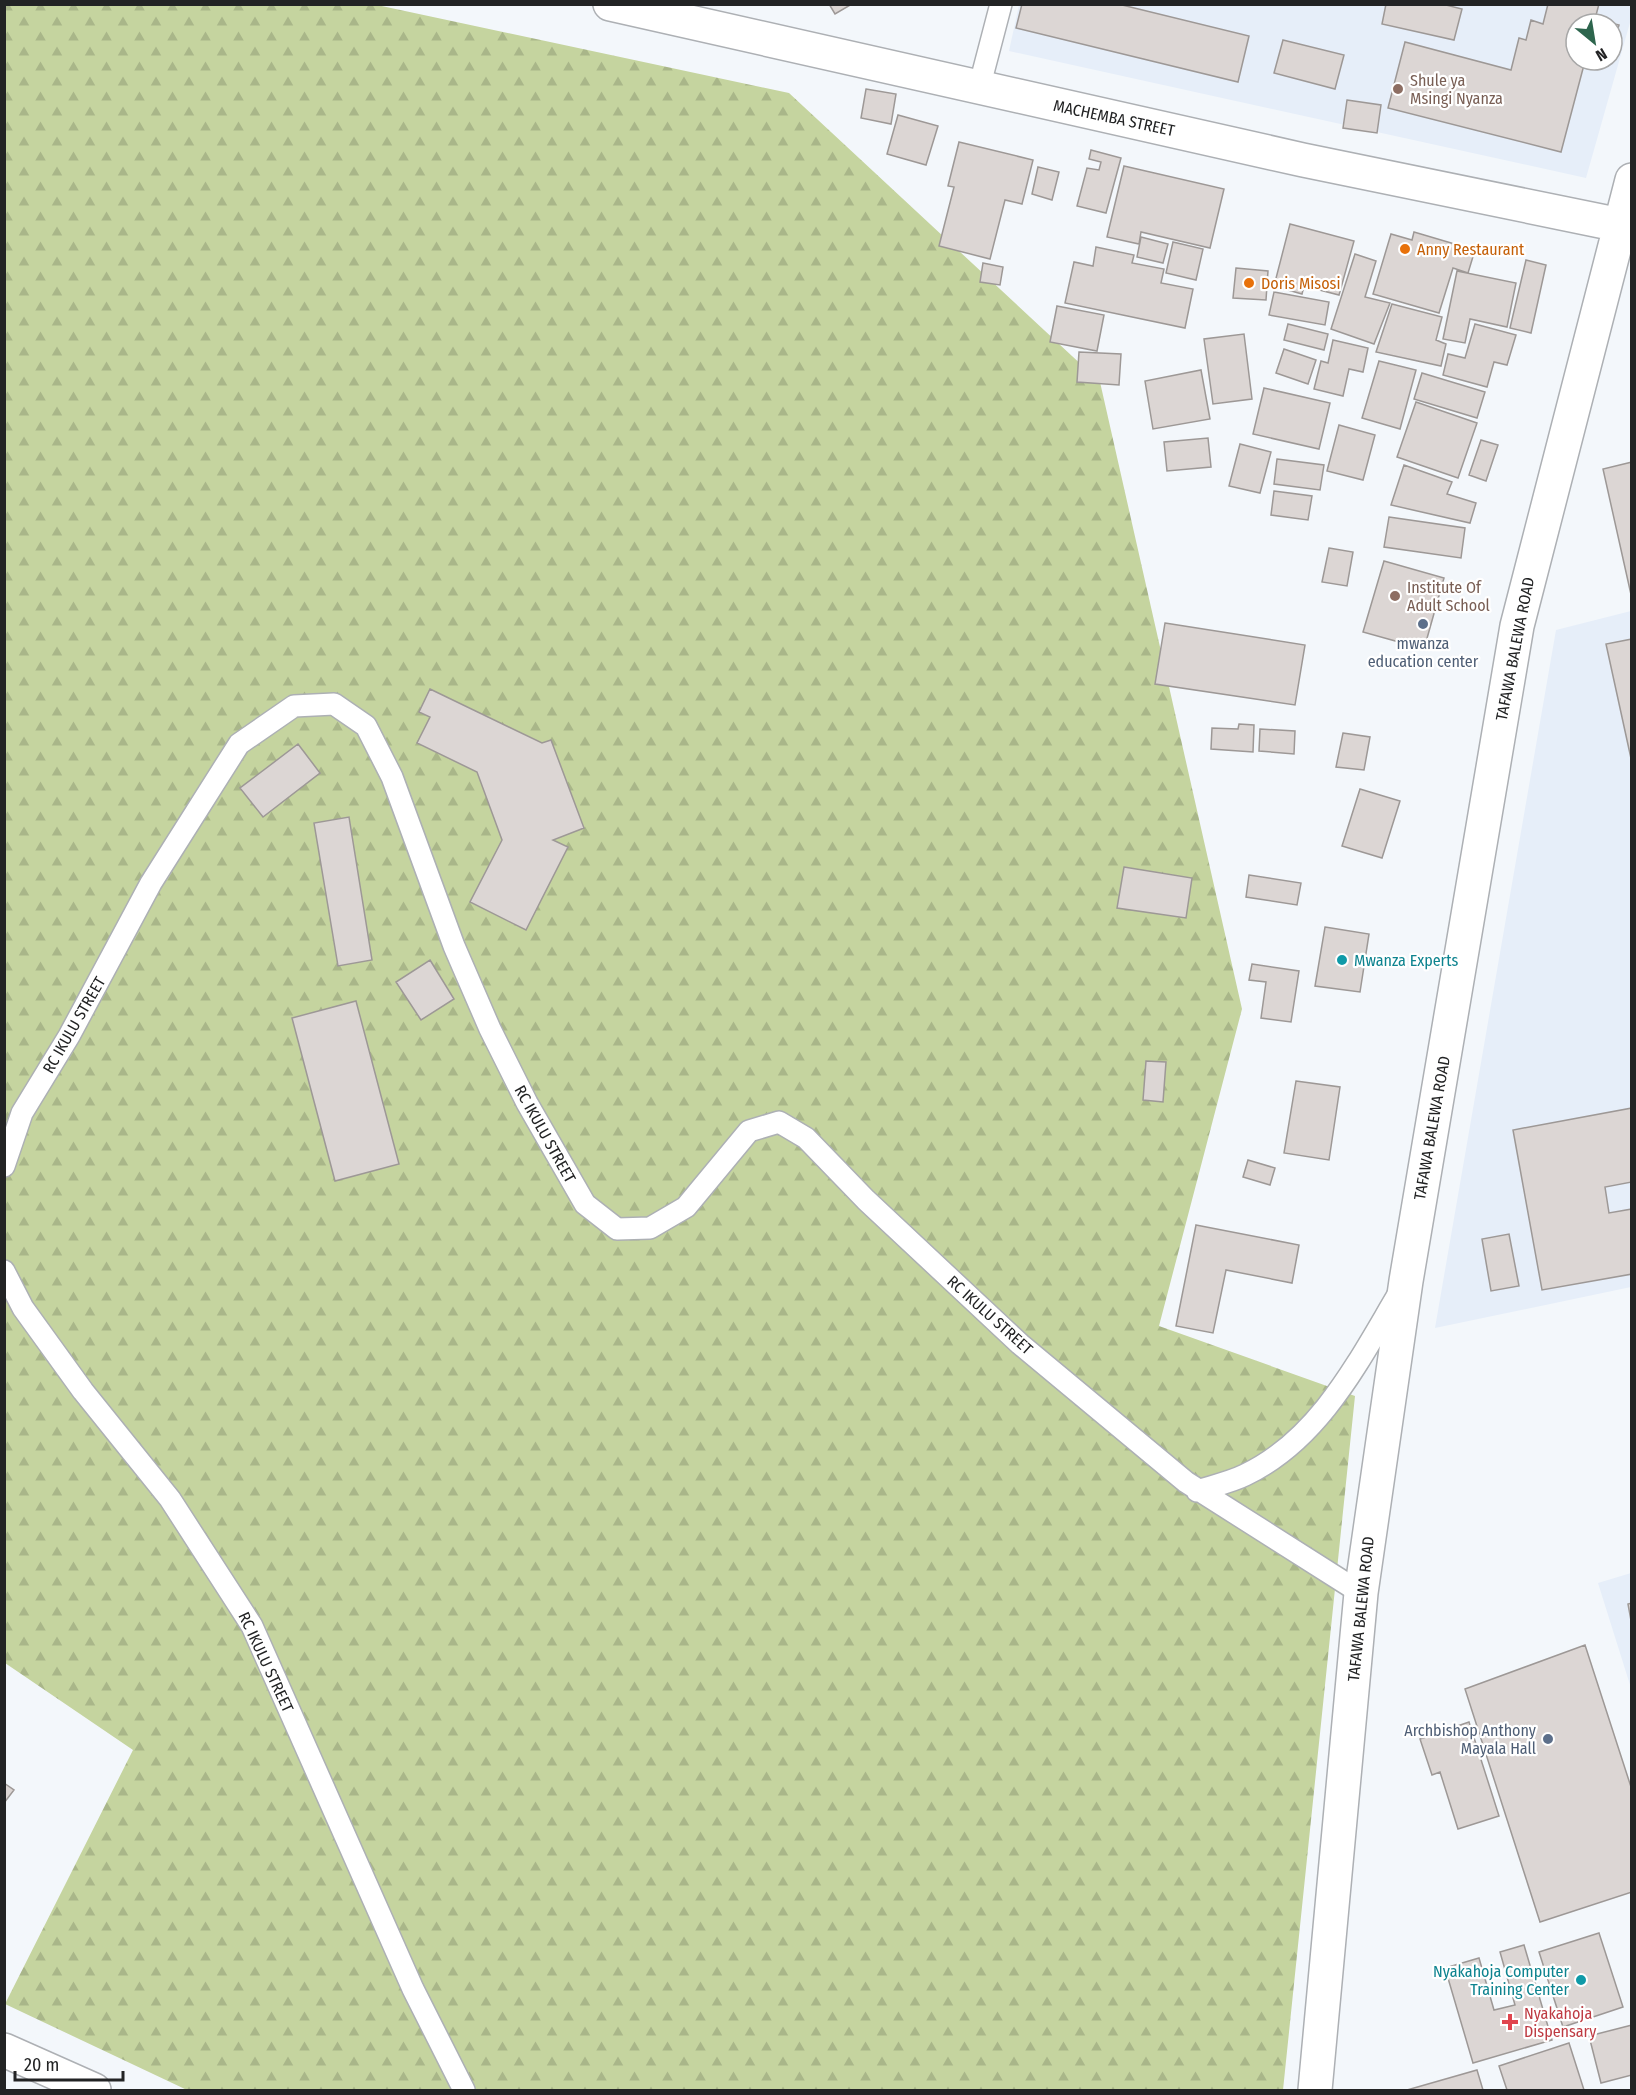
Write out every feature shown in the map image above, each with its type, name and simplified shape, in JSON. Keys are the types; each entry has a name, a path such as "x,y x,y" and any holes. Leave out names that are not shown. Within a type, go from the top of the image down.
{"main road":[{"name":"MACHEMBA STREET","path":"610,4 1303,160 1626,227"},
{"name":"TAFAWA BALEWA ROAD","path":"1315,2091 1360,1593 1406,1281 1517,626 1626,227 1632,180"},
{"path":"4,2050 94,2091"}],"lane":[{"path":"979,88 1001,4"},
{"name":"RC IKULU STREET","path":"4,1166 22,1113 69,1036 151,884 239,744 294,706 334,704 366,726 392,777 454,946 490,1029 527,1103 585,1204 617,1229 650,1228 686,1207 749,1131 779,1122 806,1138 866,1200 1020,1344 1197,1491 1360,1593"},
{"name":"RC IKULU STREET","path":"4,1271 23,1308 83,1391 170,1499 252,1626 413,1989 464,2091"},
{"path":"1197,1491 1245,1475 1290,1447 1344,1386 1406,1281"}],"shaded area":[{"name":"Shule ya Msingi Nyanza","path":"1019,5 1631,5 1631,19 1624,44 1624,12 1564,12 1564,72 1616,72 1586,178 1009,51"},
{"path":"1631,611 1631,1287 1435,1328 1556,630"},
{"path":"1631,1573 1631,1688 1598,1583"}],"green space":[{"path":"4,5 377,5 789,93 1100,382 1242,1009 1159,1326 1355,1396 1283,2090 187,2090 5,2004 133,1750 5,1663"}],"building":[{"path":"829,4 852,4 835,14"},
{"path":"1022,4 1118,4 1249,36 1238,82 1016,28"},
{"path":"1386,4 1442,4 1462,9 1454,40 1382,24"},
{"path":"1548,4 1599,4 1597,12 1564,12 1564,72 1582,72 1561,152 1388,108 1405,42 1511,70 1519,38 1526,40 1531,20 1543,24"},
{"path":"1283,40 1344,55 1335,89 1274,73"},
{"path":"866,89 896,94 891,124 861,118"},
{"path":"1347,100 1381,105 1377,133 1343,128"},
{"path":"898,115 938,126 926,165 887,154"},
{"path":"959,142 1033,160 1022,204 1005,200 990,259 939,246 954,187 948,186"},
{"path":"1091,150 1121,158 1106,213 1077,206 1087,168 1099,170 1101,162 1089,159"},
{"path":"1124,166 1224,189 1210,248 1141,232 1139,244 1107,237"},
{"path":"1038,167 1059,172 1052,200 1032,194"},
{"path":"1290,224 1354,241 1339,295 1304,286 1302,294 1274,286"},
{"path":"1414,232 1475,250 1468,273 1453,268 1439,313 1373,294 1391,234 1412,240"},
{"path":"1141,237 1168,244 1163,263 1137,257"},
{"path":"1173,242 1203,249 1196,280 1166,273"},
{"path":"1096,247 1134,255 1132,263 1164,269 1161,283 1193,289 1185,328 1065,303 1074,262 1093,266"},
{"path":"1355,254 1376,261 1365,297 1390,303 1374,344 1331,329"},
{"path":"1526,260 1546,265 1531,333 1510,328"},
{"path":"983,263 1003,267 1000,285 980,282"},
{"path":"1236,268 1268,271 1266,300 1233,298"},
{"path":"1457,271 1516,283 1507,327 1470,319 1465,343 1443,339"},
{"path":"1274,292 1329,302 1325,325 1269,315"},
{"path":"1392,304 1442,317 1436,340 1446,344 1441,366 1376,352"},
{"path":"1057,306 1104,315 1097,351 1050,342"},
{"path":"1288,324 1328,334 1324,350 1284,340"},
{"path":"1475,324 1516,335 1507,365 1494,362 1487,387 1443,375 1448,354 1465,358"},
{"path":"1244,334 1252,399 1213,404 1204,339"},
{"path":"1333,340 1368,348 1363,372 1349,369 1343,396 1314,389 1321,361 1328,363"},
{"path":"1284,349 1316,360 1308,384 1276,373"},
{"path":"1079,352 1121,354 1119,385 1077,382"},
{"path":"1379,361 1416,370 1400,429 1362,418"},
{"path":"1201,370 1210,419 1153,429 1145,381"},
{"path":"1422,373 1485,392 1477,418 1414,399"},
{"path":"1264,388 1330,403 1319,449 1253,434"},
{"path":"1416,402 1477,423 1458,478 1397,457"},
{"path":"1339,425 1375,435 1363,480 1327,471"},
{"path":"1208,438 1211,467 1167,471 1164,442"},
{"path":"1481,440 1498,445 1486,481 1469,475"},
{"path":"1240,444 1271,452 1260,493 1229,486"},
{"path":"1277,459 1324,465 1320,490 1274,484"},
{"path":"1632,462 1632,599 1603,469"},
{"path":"1404,465 1452,482 1447,494 1476,503 1470,523 1391,505"},
{"path":"1274,491 1312,496 1308,520 1271,515"},
{"path":"1389,517 1465,528 1461,558 1384,547"},
{"path":"1329,548 1353,552 1347,586 1322,582"},
{"path":"1384,561 1444,578 1424,649 1363,632"},
{"path":"1165,623 1305,645 1295,705 1155,684"},
{"path":"1632,639 1632,763 1606,644"},
{"path":"430,689 542,743 551,740 584,828 553,840 568,847 526,930 470,902 502,840 477,772 417,743 430,717 419,712"},
{"path":"1239,724 1254,725 1253,752 1211,749 1212,728 1238,729"},
{"path":"1260,729 1295,731 1294,754 1259,751"},
{"path":"1343,733 1370,737 1364,770 1336,767"},
{"path":"298,744 320,773 263,817 240,788"},
{"path":"1360,789 1400,801 1382,858 1342,846"},
{"path":"349,817 372,960 338,966 314,823"},
{"path":"1124,867 1192,878 1186,918 1117,908"},
{"path":"1249,875 1301,883 1297,905 1246,897"},
{"name":"Mwanza Experts","path":"1325,927 1369,934 1360,992 1315,986"},
{"path":"430,960 454,999 421,1020 396,982"},
{"path":"1252,964 1299,971 1291,1022 1261,1018 1266,982 1249,980"},
{"path":"356,1001 399,1164 335,1181 292,1018"},
{"path":"1146,1061 1166,1062 1163,1102 1143,1100"},
{"path":"1296,1081 1340,1087 1329,1160 1284,1153"},
{"path":"1632,1108 1632,1182 1605,1187 1609,1213 1632,1209 1632,1274 1542,1290 1513,1130"},
{"path":"1248,1160 1275,1168 1270,1185 1243,1177"},
{"path":"1196,1225 1299,1245 1292,1283 1226,1270 1213,1333 1176,1326"},
{"path":"1509,1234 1519,1286 1491,1291 1482,1239"},
{"path":"1632,1603 1632,1626 1628,1604"},
{"name":"Archbishop Anthony Mayala Hall","path":"1585,1645 1632,1790 1632,1892 1540,1922 1465,1689"},
{"path":"1469,1722 1499,1816 1458,1829 1440,1772 1432,1775 1420,1739"},
{"path":"4,1783 14,1790 4,1803"},
{"name":"Nyakahoja Computer Training Center","path":"1599,1933 1623,2007 1563,2027 1539,1952"},
{"path":"1524,1945 1552,2040 1473,2063 1445,1968 1479,1958 1494,2010 1515,2005 1500,1952"},
{"name":"Nyakahoja Computer Training Center","path":"1632,2025 1632,2075 1601,2083 1589,2036"},
{"name":"Nyakahoja Computer Training Center","path":"1569,2043 1584,2090 1507,2090 1499,2066"},
{"path":"1477,2070 1483,2090 1407,2090"}],"place":[{"name":"Shule ya Msingi Nyanza","path":"1398,89"},
{"name":"Anny Restaurant","path":"1405,249"},
{"name":"Doris Misosi","path":"1249,283"},
{"name":"Institute Of Adult School","path":"1395,596"},
{"name":"mwanza education center","path":"1423,624"},
{"name":"Mwanza Experts","path":"1342,960"},
{"name":"Archbishop Anthony Mayala Hall","path":"1548,1739"},
{"name":"Nyakahoja Computer Training Center","path":"1581,1980"},
{"name":"Nyakahoja Dispensary","path":"1510,2022"}]}
